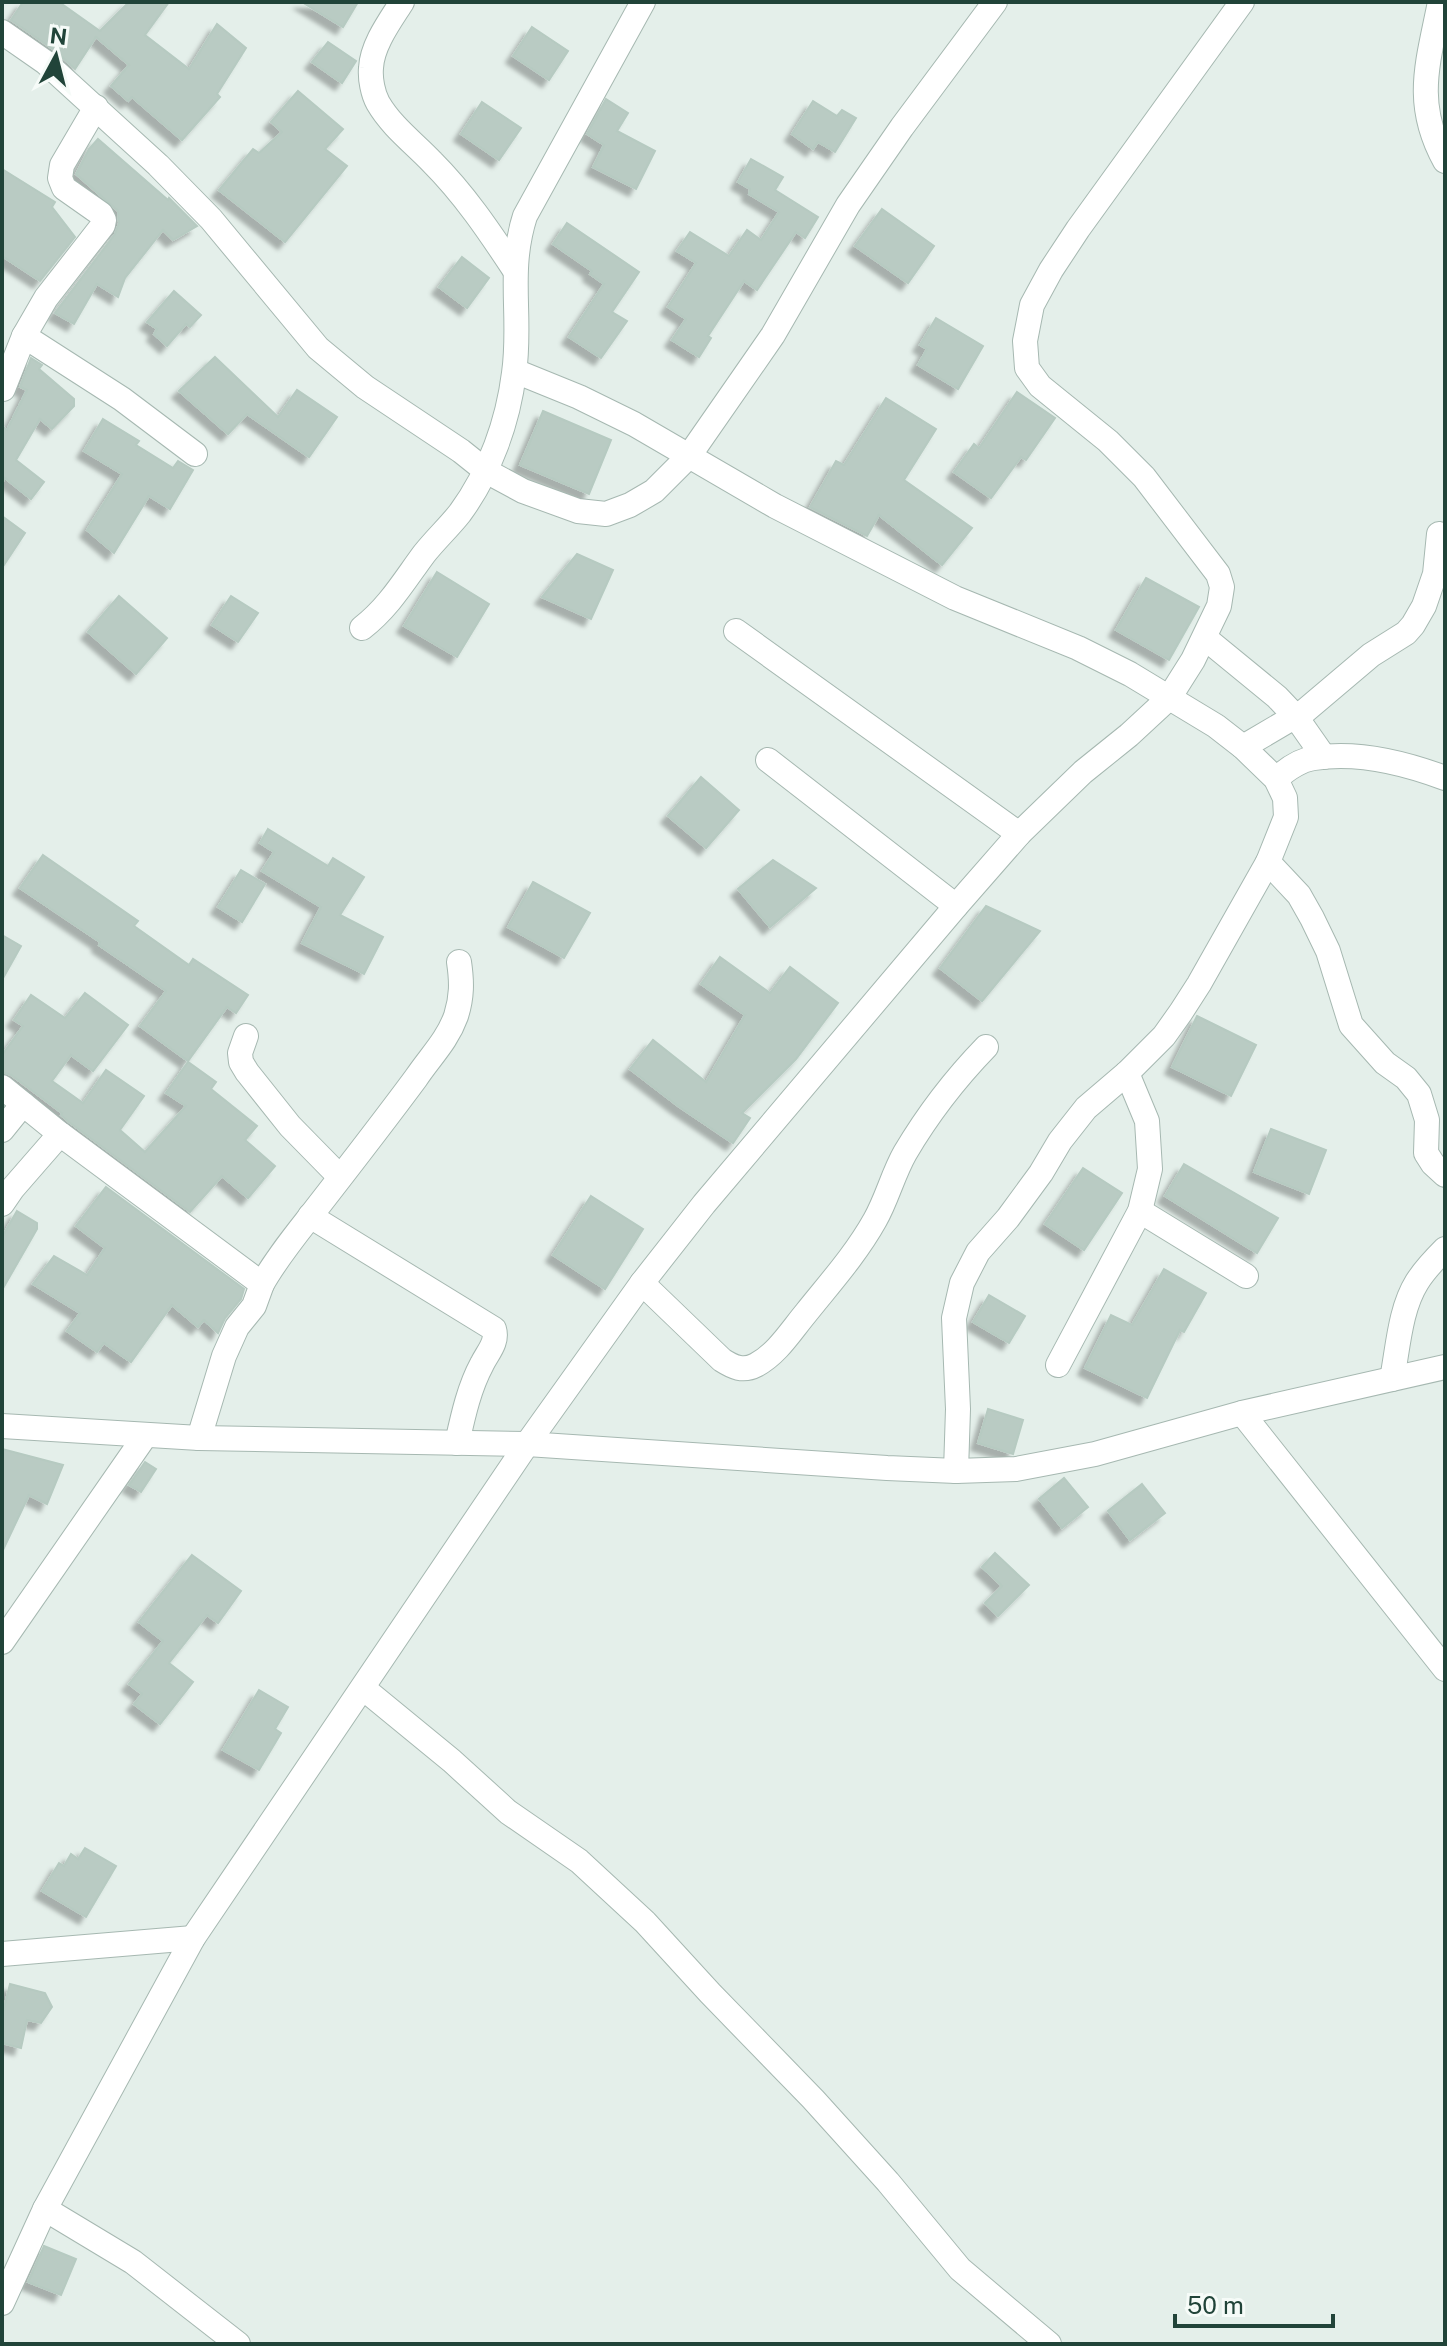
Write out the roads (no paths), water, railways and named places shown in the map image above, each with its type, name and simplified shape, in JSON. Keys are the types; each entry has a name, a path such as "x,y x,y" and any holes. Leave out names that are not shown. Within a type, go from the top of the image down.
{"street":[{"path":"402,2 373,55 371,82 378,103 402,134 463,197 514,269"},
{"path":"362,628 392,601 430,547 460,513 486,471 499,441 515,371 514,269 517,239 525,216 643,2"},
{"path":"2,32 45,62 158,165 211,219 318,348 365,387 486,471 523,491 578,511 606,514 654,491 689,456 773,335 848,205 995,2"},
{"path":"2,2303 45,2209 193,1938 527,1444 642,1283 704,1204 1019,834 1083,772 1169,698 1205,638 1219,606 1222,587 1218,574 1144,477 1108,441 1040,386 1027,368 1025,341 1032,305 1051,270 1242,2"},
{"path":"1440,2 1424,95 1426,115 1445,161"},
{"path":"3,389 24,336 46,298 103,225 101,214 64,188 60,178 62,165 96,107"},
{"path":"24,336 122,399 195,454"},
{"path":"515,371 607,410 775,506 955,598 1078,648 1130,674 1216,726 1243,747 1276,779 1285,798 1286,817 1268,862 1181,1012 1164,1036 1086,1108 1008,1218 978,1252 962,1283 954,1318 958,1409 956,1471"},
{"path":"1243,747 1317,703 1371,655 1406,633 1424,606 1435,574 1439,534"},
{"path":"736,631 1019,834"},
{"path":"1205,638 1277,697 1296,717 1324,757"},
{"path":"1276,779 1288,768 1312,758 1324,757 1372,759 1445,778"},
{"path":"768,760 956,906"},
{"path":"1268,862 1299,895 1312,918 1328,951 1351,1025 1385,1063 1406,1078 1419,1094 1427,1120 1426,1153 1445,1175"},
{"path":"199,1438 224,1356 237,1327 254,1306 273,1264 443,1043 463,988 459,962"},
{"path":"246,1036 240,1053 247,1072 290,1126 340,1177"},
{"path":"642,1283 722,1360 734,1367 755,1365 773,1353 852,1257 876,1218 904,1155 930,1113 959,1075 986,1047"},
{"path":"1058,1365 1140,1211 1150,1169 1147,1121 1127,1073"},
{"path":"2,1087 60,1134 262,1284"},
{"path":"2,1130 23,1104"},
{"path":"2,1204 60,1134"},
{"path":"1140,1211 1246,1276"},
{"path":"310,1216 494,1329 495,1340 468,1396 457,1443"},
{"path":"1392,1379 1407,1305 1415,1285 1445,1249"},
{"path":"2,1426 199,1438 527,1444 956,1471 1016,1469 1095,1454 1242,1413 1445,1367"},
{"path":"1242,1413 1445,1669"},
{"path":"2,1642 145,1436"},
{"path":"363,1688 508,1812 579,1861 645,1922 824,2111 960,2269 1049,2344"},
{"path":"2,1954 193,1938"},
{"path":"45,2209 133,2262 238,2344"}]}
